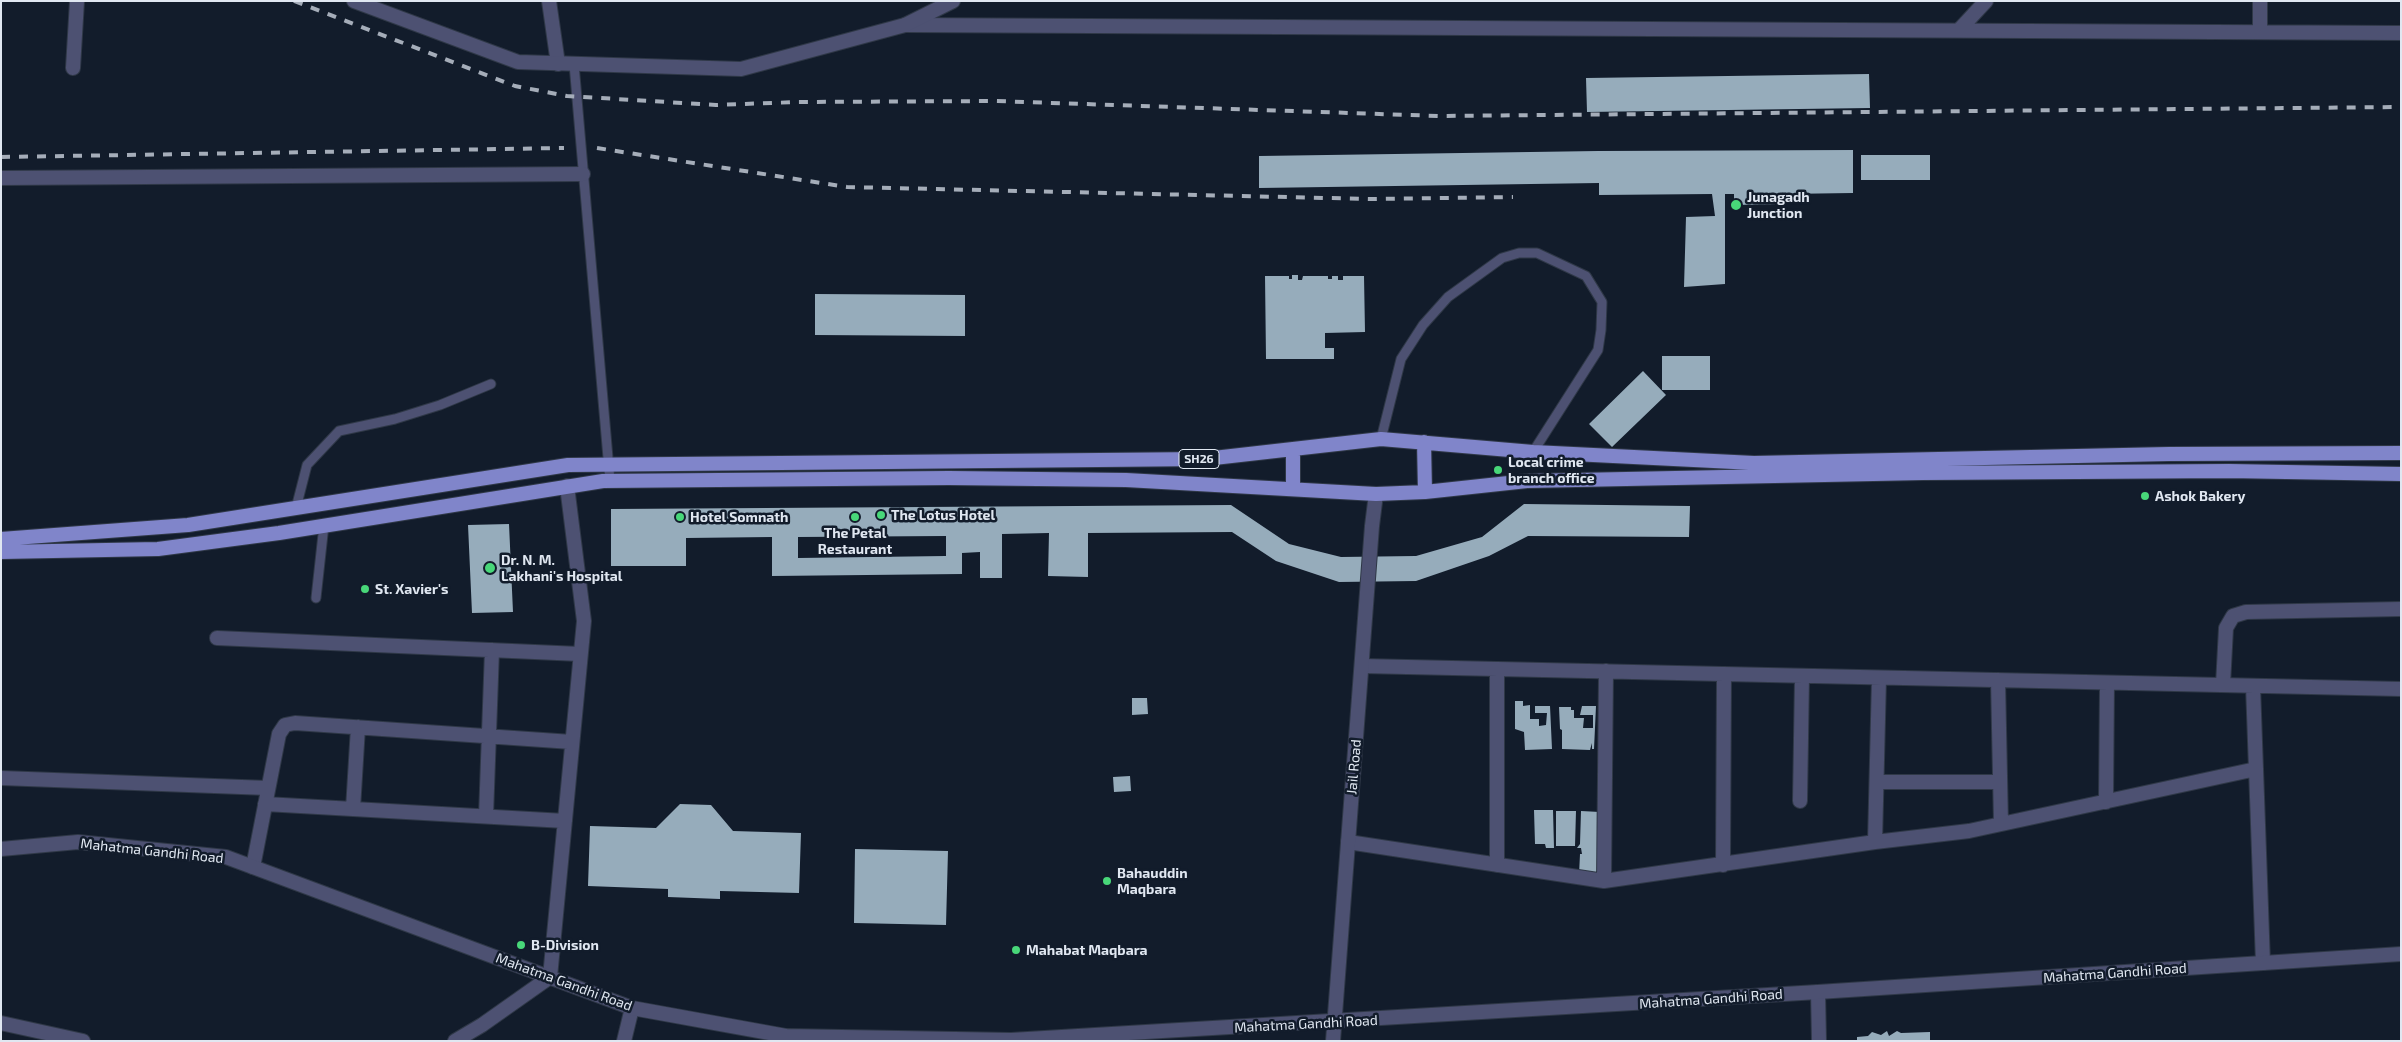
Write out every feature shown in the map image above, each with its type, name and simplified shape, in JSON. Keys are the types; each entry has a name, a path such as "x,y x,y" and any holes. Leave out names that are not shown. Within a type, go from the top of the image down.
{"main road":[{"name":"SH26","path":"1,539 188,525 568,465 1205,459 1381,438 1533,452 1754,463 2169,454 2401,452"},
{"path":"1424,442 1425,492"},
{"path":"1293,449 1293,488"},
{"name":"SH26","path":"1,552 158,549 610,481 949,478 1126,480 1376,494 1425,492 1527,480 1923,473 2229,471 2401,474"}],"street":[{"path":"73,68 77,1"},
{"path":"354,1 518,62 741,69 905,25 953,1"},
{"path":"549,1 558,64"},
{"path":"1960,29 1986,1"},
{"path":"2260,1 2260,32"},
{"path":"905,25 1960,29 2401,33"},
{"path":"1,178 583,174"},
{"path":"459,1040 550,977 584,620 567,486"},
{"name":"Jail Road","path":"1333,1041 1376,494"},
{"path":"2223,685 2226,628 2234,616 2246,612 2401,609"},
{"path":"217,638 580,654"},
{"path":"486,816 492,650"},
{"path":"1362,666 2401,690"},
{"path":"1497,669 1497,864"},
{"path":"1604,881 1606,672"},
{"path":"1723,865 1724,674"},
{"path":"1800,801 1802,676"},
{"path":"1875,842 1879,678"},
{"path":"1998,680 2000,824"},
{"path":"2106,683 2106,802"},
{"path":"2253,686 2263,963"},
{"path":"253,867 279,734 285,725 295,723 572,742"},
{"path":"353,808 358,727"},
{"path":"1348,842 1604,881 1875,842 1969,831 2256,769"},
{"path":"1,778 268,788"},
{"path":"1877,782 2000,782"},
{"path":"265,804 565,821"},
{"name":"Mahatma Gandhi Road","path":"1,849 78,842 226,857 632,1008 786,1036 1011,1040 1166,1036 1334,1022 2401,954"},
{"path":"1818,992 1819,1041"},
{"path":"624,1041 632,1008"},
{"path":"1,1024 83,1041"}],"lane":[{"path":"574,64 610,481"},
{"path":"1381,438 1401,359 1423,325 1448,297 1502,258 1519,253 1537,253 1586,276 1602,302 1602,321 1598,350 1533,452"},
{"path":"296,508 307,465 339,431 395,419 440,405 491,384"},
{"path":"316,598 324,525"}],"building":[{"path":"1869,74 1870,108 1587,112 1586,78"},
{"path":"1853,150 1853,193 1784,194 1784,204 1734,205 1734,194 1725,194 1725,284 1684,287 1686,217 1715,216 1712,194 1599,195 1599,183 1259,188 1259,156 1598,151"},
{"path":"1861,155 1930,155 1930,180 1861,180"},
{"path":"1292,275 1298,275 1298,280 1302,280 1303,276 1328,276 1328,279 1332,279 1332,276 1338,276 1338,280 1343,280 1343,276 1364,276 1365,332 1325,333 1325,348 1334,348 1334,359 1266,359 1265,276 1289,276 1289,279 1292,279"},
{"path":"815,294 965,295 965,336 815,335"},
{"path":"1662,356 1710,356 1710,390 1662,390"},
{"path":"1643,371 1666,395 1612,447 1589,424"},
{"path":"1524,504 1690,506 1689,537 1528,536 1489,556 1416,581 1339,582 1276,561 1232,532 1088,533 1088,577 1048,576 1049,533 1002,534 1002,578 980,578 980,552 962,553 962,574 772,576 772,537 686,538 686,566 611,566 611,509 1231,505 1289,544 1341,557 1416,556 1482,537","holes":["946,536 946,556 798,558 798,537"]},
{"path":"509,524 513,612 472,613 468,525"},
{"path":"1132,698 1147,698 1148,714 1132,715"},
{"path":"1515,701 1523,701 1523,706 1530,705 1530,719 1539,719 1539,726 1546,725 1547,713 1535,713 1535,706 1550,706 1552,749 1525,750 1524,732 1515,729"},
{"path":"1582,706 1596,706 1594,749 1592,749 1592,743 1590,750 1562,749 1559,707 1571,707 1571,710 1574,710 1574,718 1584,718 1583,728 1593,728 1593,715 1580,715"},
{"path":"1130,776 1131,791 1114,792 1113,777"},
{"path":"680,804 711,805 733,831 801,833 799,893 720,891 720,899 668,897 668,889 588,886 590,826 656,828"},
{"path":"1534,810 1553,810 1554,848 1546,848 1545,844 1535,844"},
{"path":"1556,811 1576,811 1575,846 1556,846"},
{"path":"1581,811 1600,812 1599,876 1579,875 1580,854 1582,854 1581,848 1577,848 1580,844"},
{"path":"855,849 948,851 946,925 854,923"},
{"path":"1887,1031 1889,1036 1897,1031 1901,1033 1930,1032 1930,1041 1857,1041 1857,1037 1868,1036 1872,1032 1881,1035"}],"railway":[{"path":"294,1 515,86 567,96 716,105 798,102 995,101 1439,116 2401,107"},
{"path":"1,157 564,148"},
{"path":"597,148 847,187 1372,199 1513,197"}],"place":[{"name":"Junagadh Junction","path":"1736,205"},
{"name":"Local crime branch office","path":"1498,470"},
{"name":"Ashok Bakery","path":"2145,496"},
{"name":"The Lotus Hotel","path":"881,515"},
{"name":"Hotel Somnath","path":"680,517"},
{"name":"The Petal Restaurant","path":"855,517"},
{"name":"Dr. N. M. Lakhani's Hospital","path":"490,568"},
{"name":"St. Xavier's","path":"365,589"},
{"name":"Bahauddin Maqbara","path":"1107,881"},
{"name":"B-Division","path":"521,945"},
{"name":"Mahabat Maqbara","path":"1016,950"}]}
